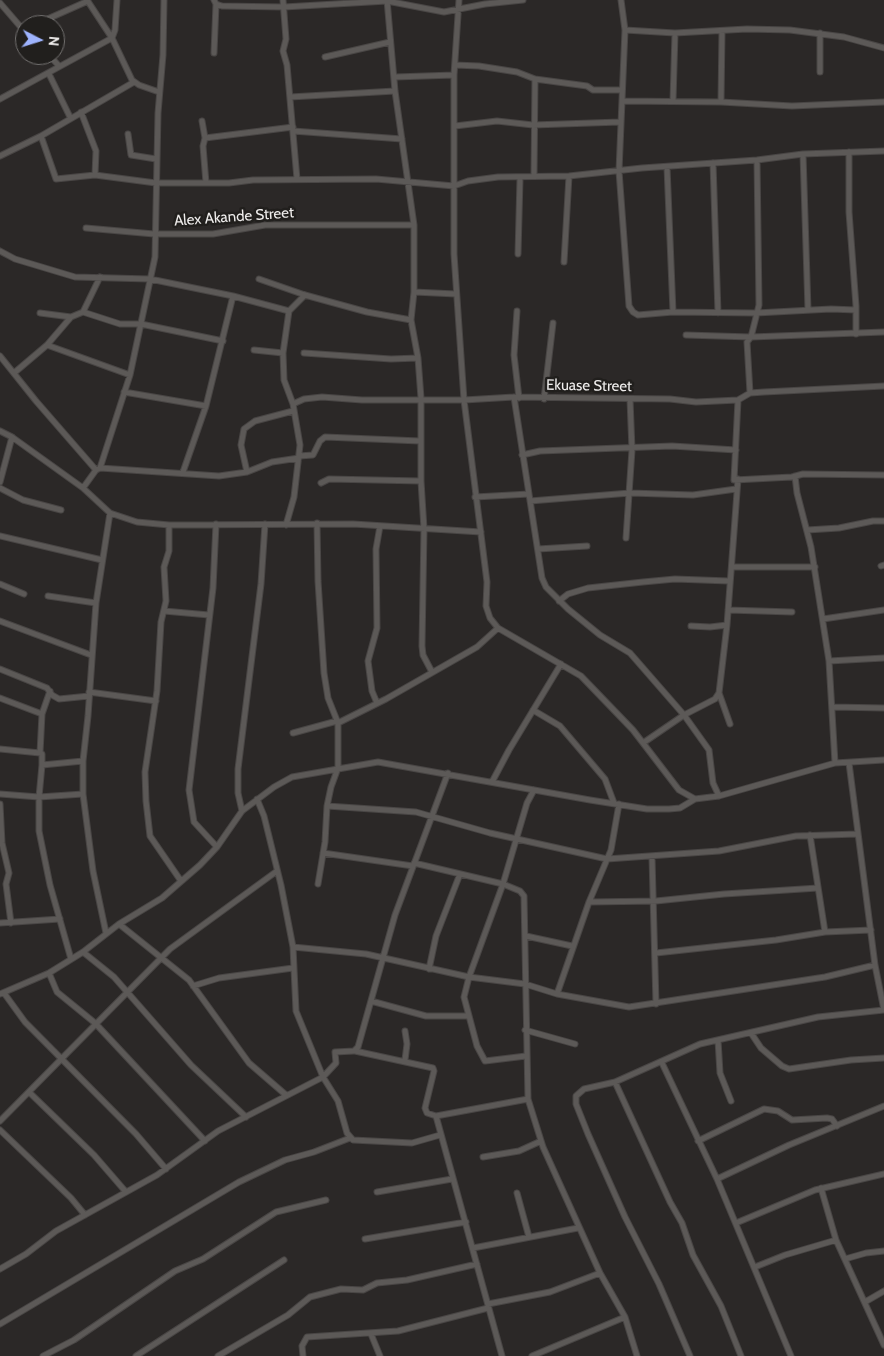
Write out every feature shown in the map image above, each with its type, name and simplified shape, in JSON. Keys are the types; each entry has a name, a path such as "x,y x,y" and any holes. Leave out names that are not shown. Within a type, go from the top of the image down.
{"street":[{"path":"55,15 87,0 112,38 134,82 158,92"},
{"path":"0,99 112,38 115,30 118,0"},
{"path":"83,488 98,469 130,375 155,257 158,92 163,55 164,0"},
{"path":"283,0 286,39 283,51 287,65 297,179"},
{"path":"458,0 454,75 456,294 464,400 486,582 486,606 490,618 498,628 580,676 633,730 679,790 695,799"},
{"path":"214,53 215,2 284,7 387,1 444,12 485,4 524,0"},
{"path":"622,0 625,30 619,171 630,306 638,315 674,312 756,313 856,310"},
{"path":"387,1 390,42 414,225 414,292 411,320 418,358 421,398 420,480 424,529 422,646 432,672"},
{"path":"0,3 15,20"},
{"path":"625,30 675,33 790,30 820,33 870,43 884,48"},
{"path":"721,102 722,31"},
{"path":"674,101 675,33"},
{"path":"820,33 820,72"},
{"path":"325,57 390,42"},
{"path":"455,64 517,72 535,79 587,86 593,90 621,90"},
{"path":"49,74 70,117"},
{"path":"395,77 454,75"},
{"path":"534,176 533,125 535,79"},
{"path":"0,156 41,136 70,117 112,96 134,82"},
{"path":"290,97 396,91"},
{"path":"622,101 721,102 792,106 884,102"},
{"path":"81,112 96,151 95,175"},
{"path":"202,121 205,138 206,183"},
{"path":"455,126 497,121 533,125 620,122"},
{"path":"205,138 293,129 402,139"},
{"path":"128,134 131,155 156,159"},
{"path":"41,136 56,179 95,175 156,182 206,183 376,178 454,186 468,181 488,178 520,179 534,176 569,176 757,160 803,154 884,151"},
{"path":"849,152 849,212 856,334"},
{"path":"803,154 808,310"},
{"path":"750,393 747,342 751,337 758,305 760,266 757,160"},
{"path":"713,163 718,313"},
{"path":"667,167 674,312"},
{"path":"564,262 569,176"},
{"path":"518,254 520,179"},
{"name":"Alex Akande Street","path":"86,228 154,234 213,234 265,225 414,225"},
{"path":"0,251 15,259 75,277 86,279 100,277 150,279 233,296 289,311"},
{"path":"83,312 100,277"},
{"path":"259,279 305,295 367,312 411,320"},
{"path":"414,292 456,294"},
{"path":"286,525 294,497 300,445 293,404 284,380 283,353 289,311 305,295"},
{"path":"182,472 206,406 233,296"},
{"path":"517,311 514,355 522,455 546,587 600,635 630,654 684,715 709,750 713,783 719,796"},
{"path":"14,373 47,345 71,317 83,312 120,324 141,324 223,341"},
{"path":"40,313 71,317"},
{"path":"544,399 553,323"},
{"path":"686,335 751,337 884,332"},
{"path":"47,345 130,375"},
{"path":"254,350 283,353"},
{"path":"304,353 390,359 418,358"},
{"path":"0,356 98,469 182,472 219,476 246,472 272,462 313,454 320,441 325,437 420,441"},
{"path":"884,386 750,393 738,400 734,480 803,474 884,475"},
{"path":"124,392 206,406"},
{"name":"Ekuase Street","path":"293,404 304,399 322,397 362,400 421,398 464,400 516,397 544,399 738,400"},
{"path":"626,538 632,450 630,400"},
{"path":"246,472 241,445 244,429 255,421 293,410"},
{"path":"0,431 12,437 83,488 110,513 137,522 169,525 286,525 317,523 481,532"},
{"path":"0,482 12,437"},
{"path":"522,455 540,451 632,450 672,446 736,450"},
{"path":"795,476 815,567 829,661 835,763"},
{"path":"321,484 329,479 420,480"},
{"path":"730,724 719,693 727,625 738,479"},
{"path":"0,488 23,500 61,510"},
{"path":"530,501 630,493 693,495 736,489"},
{"path":"475,497 529,494"},
{"path":"106,933 93,871 83,794 83,761 96,603 110,513"},
{"path":"807,530 839,528 873,521 884,521"},
{"path":"317,523 318,582 324,673 328,698 338,722 338,768 327,806 318,884"},
{"path":"216,524 209,615 189,790 194,822 217,847"},
{"path":"242,810 238,793 238,769 262,584 265,524"},
{"path":"169,525 169,551 164,567 166,601 161,622 156,701 146,772 147,823 150,836 181,881"},
{"path":"377,703 372,691 368,661 377,628 376,549 380,526"},
{"path":"0,536 102,560"},
{"path":"538,549 587,546"},
{"path":"732,567 815,567"},
{"path":"559,600 568,594 588,588 675,579 729,580"},
{"path":"0,584 24,594"},
{"path":"48,596 96,603"},
{"path":"728,610 792,612"},
{"path":"823,619 884,610"},
{"path":"164,611 209,615"},
{"path":"0,621 91,655"},
{"path":"691,626 710,627 727,625"},
{"path":"293,732 338,722 377,703 477,647 498,628"},
{"path":"829,661 884,658"},
{"path":"492,782 508,750 561,664"},
{"path":"0,669 39,684 59,699 89,694 156,701"},
{"path":"50,691 42,714 40,753 42,754 42,764 39,797 40,831 50,885 71,959"},
{"path":"643,743 684,715 715,699 719,693"},
{"path":"0,698 42,714"},
{"path":"833,707 884,708"},
{"path":"534,710 560,726 605,779 617,804 611,850 572,946 557,994"},
{"path":"0,749 40,753"},
{"path":"166,1169 136,1134 25,1022 2,994 49,973 83,952 119,924 148,907 200,865 217,847 242,810 292,777 378,762 647,809 669,809 680,808 695,799 719,796 835,763 884,760"},
{"path":"42,764 83,761"},
{"path":"690,1356 660,1284 610,1184 576,1104 576,1096 578,1092 615,1082 662,1063 700,1044 818,1018 884,1010 875,966 849,763"},
{"path":"354,1051 358,1047 383,958 413,865 448,773"},
{"path":"526,1056 485,1061 478,1046 464,997 469,977 503,884 516,838 534,790"},
{"path":"0,794 39,797 83,794"},
{"path":"257,799 264,816 278,871 293,947 296,1011 323,1077 338,1101 350,1138 356,1142 412,1143 440,1135"},
{"path":"0,804 2,843 9,873 6,884 11,923"},
{"path":"327,806 395,809 607,859 719,851 778,838 857,834"},
{"path":"810,835 825,932"},
{"path":"323,853 413,865 460,874 503,884 520,891 524,896 526,936 525,1030 528,1098 541,1141 578,1228 600,1274 625,1317 638,1356"},
{"path":"652,857 656,953 653,977 656,1004"},
{"path":"0,1121 30,1093 95,1023 162,958 200,925 278,871"},
{"path":"429,969 436,936 460,874"},
{"path":"589,902 653,901 818,888"},
{"path":"0,923 60,919"},
{"path":"119,924 194,986 249,1063 286,1095"},
{"path":"656,953 776,940 825,932 871,930"},
{"path":"526,936 572,946"},
{"path":"293,947 383,958 469,977 525,984 557,994 629,1007 826,977 875,966"},
{"path":"83,952 128,991 190,1065 246,1117"},
{"path":"194,986 219,978 293,968"},
{"path":"49,973 57,992 95,1023 205,1141"},
{"path":"371,1001 426,1016 469,1016"},
{"path":"525,1030 575,1044"},
{"path":"404,1060 407,1044 406,1031"},
{"path":"751,1032 761,1048 782,1066 789,1069 851,1060 884,1058"},
{"path":"718,1040 720,1073 731,1102"},
{"path":"0,1262 2,1268 56,1231 166,1169 205,1141 286,1095 323,1077 335,1066 335,1052 354,1051 404,1060 434,1069 425,1108 427,1113 436,1116 528,1098"},
{"path":"662,1063 717,1179 791,1356"},
{"path":"615,1082 670,1202 682,1223 693,1254 721,1306 741,1356"},
{"path":"30,1093 94,1155 126,1192"},
{"path":"717,1179 790,1145 884,1106"},
{"path":"698,1142 764,1109 778,1111 792,1120 832,1119 837,1126"},
{"path":"436,1116 502,1356"},
{"path":"0,1130 71,1198 85,1215"},
{"path":"0,1324 239,1182 285,1160 314,1152 350,1138"},
{"path":"483,1157 519,1151 541,1141"},
{"path":"736,1223 821,1188 884,1174"},
{"path":"377,1192 452,1179"},
{"path":"821,1188 836,1240 884,1345"},
{"path":"517,1193 529,1237"},
{"path":"43,1356 74,1340 175,1271 203,1258 276,1212 326,1200"},
{"path":"365,1239 466,1222"},
{"path":"473,1248 578,1228"},
{"path":"755,1267 785,1255 836,1240"},
{"path":"845,1259 866,1252 884,1251"},
{"path":"136,1356 284,1260"},
{"path":"218,1356 288,1315 310,1297 341,1289 363,1290 376,1283 407,1280 477,1264"},
{"path":"303,1356 302,1346 307,1337 371,1334 432,1324 488,1306 550,1292 600,1274"},
{"path":"865,1302 884,1291"},
{"path":"532,1356 625,1317"},
{"path":"371,1334 380,1356"}]}
